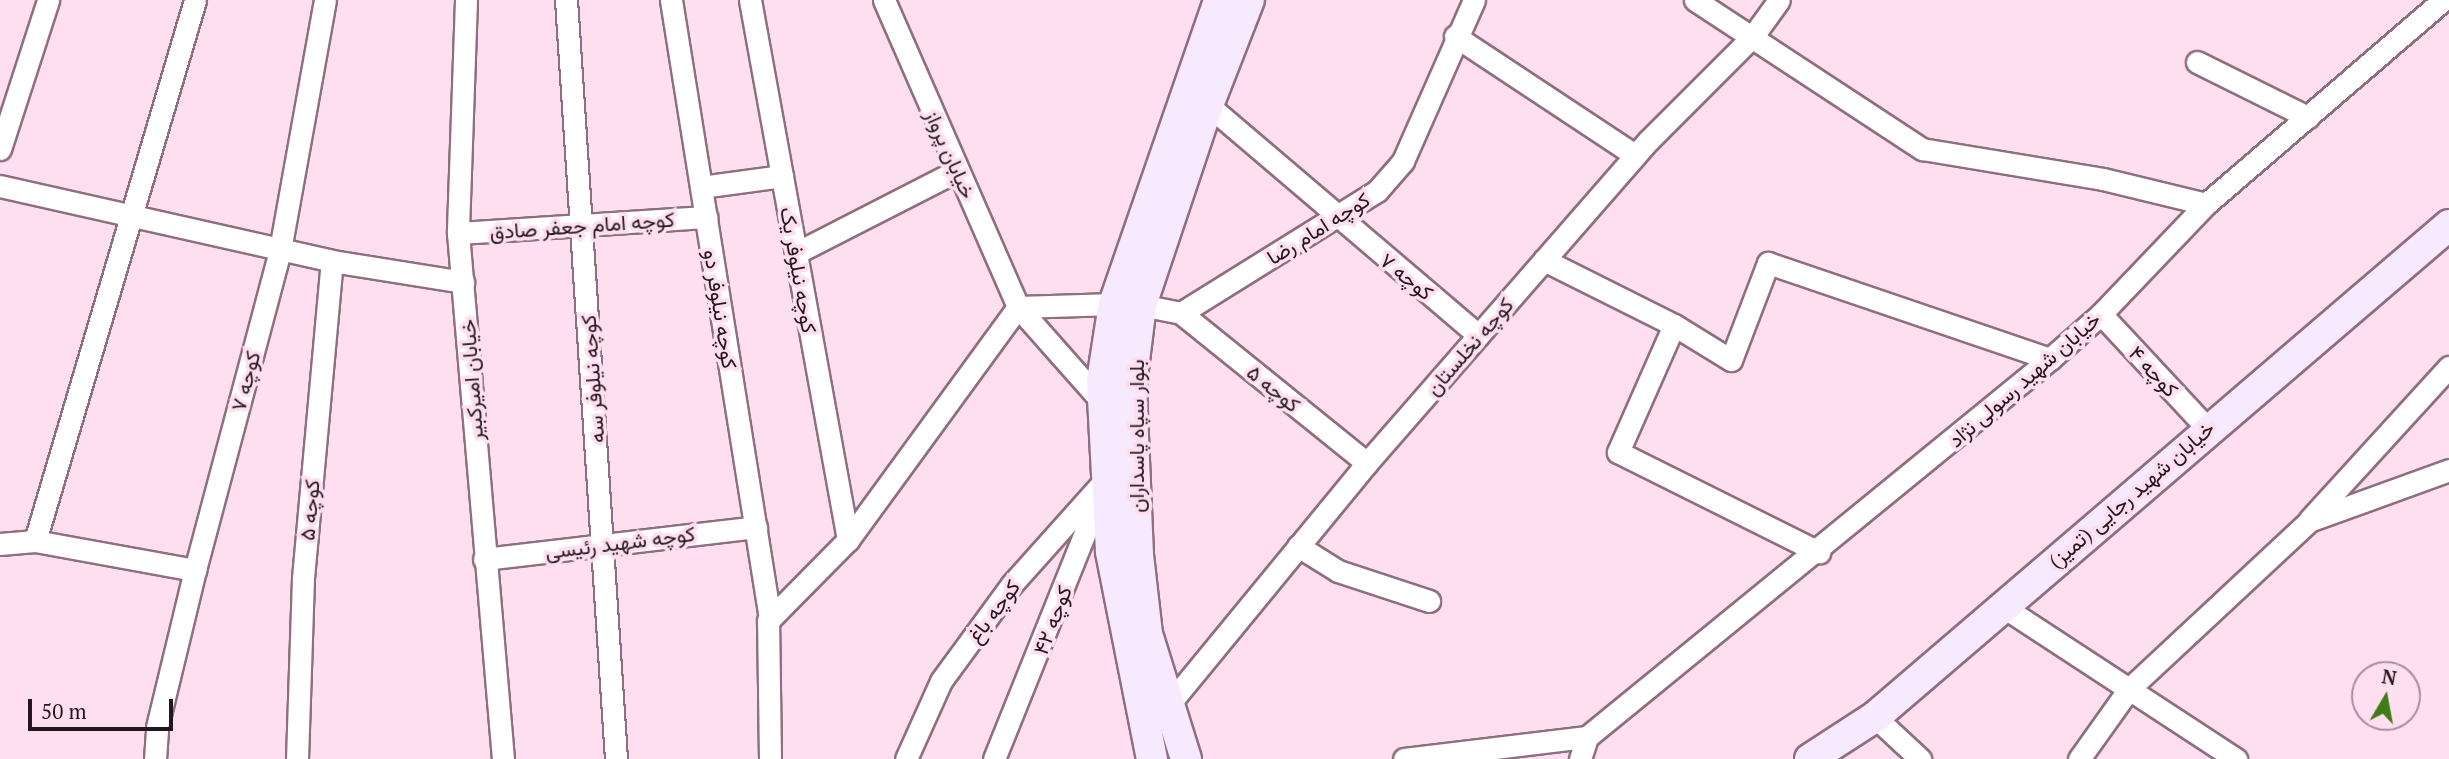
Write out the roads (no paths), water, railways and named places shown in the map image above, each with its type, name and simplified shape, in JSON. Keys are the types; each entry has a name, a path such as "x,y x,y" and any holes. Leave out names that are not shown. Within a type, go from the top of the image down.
{"main road":[{"name":"بلوار سپاه پاسداران","path":"1153,759 1111,551 1102,402 1128,305 1219,0"},
{"name":"بلوار سپاه پاسداران","path":"1186,759 1147,634 1138,555 1128,305 1249,0"},
{"name":"خیابان شهید رجایی (تمیز)","path":"1810,759 1875,716 2207,428 2449,225"}],"street":[{"path":"0,149 48,0"},
{"path":"35,541 195,0"},
{"name":"کوچه ۷","path":"155,759 157,727 195,570 280,250 325,0"},
{"name":"خیابان امیرکبیر","path":"466,0 458,233 503,759"},
{"name":"کوچه نیلوفر سه","path":"566,0 604,543 616,759"},
{"name":"کوچه نیلوفر دو","path":"671,0 770,619 770,759"},
{"name":"کوچه نیلوفر یک","path":"750,0 848,540"},
{"name":"خیابان پرواز","path":"884,0 1018,307 1102,402"},
{"name":"کوچه امام رضا","path":"1181,313 1377,191 1403,160 1455,36 1474,0"},
{"path":"1695,0 1922,149 2103,179 2206,204"},
{"name":"کوچه نخلستان","path":"1170,703 1367,463 1636,155 1753,36 1779,0"},
{"name":"خیابان شهید رسولی نژاد","path":"1587,737 1819,552 2050,359 2101,314 2206,204 2443,0"},
{"path":"1455,36 1636,155"},
{"path":"2197,62 2308,117"},
{"name":"کوچه ۷","path":"1208,105 1335,218 1478,335"},
{"path":"796,253 958,170"},
{"path":"701,187 782,177"},
{"path":"0,186 129,218 332,261 463,282"},
{"name":"کوچه امام جعفر صادق","path":"458,233 706,217"},
{"path":"1544,260 1674,325 1731,360 1768,263 2050,359"},
{"name":"کوچه ۵","path":"297,759 303,578 332,261"},
{"path":"770,619 848,540 1018,307 1128,305 1181,313"},
{"name":"کوچه ۵","path":"1181,313 1367,463"},
{"name":"کوچه ۴","path":"2101,314 2207,428"},
{"path":"1674,325 1618,452 1819,552"},
{"path":"2079,759 2129,689 2309,521 2449,367"},
{"path":"2309,521 2449,470"},
{"name":"کوچه باغ","path":"906,759 940,681 1012,584 1106,479"},
{"name":"کوچه ۴۲","path":"994,759 1044,644 1106,479"},
{"name":"کوچه شهید رئیسی","path":"484,559 756,527"},
{"path":"0,544 35,541 195,570"},
{"path":"1298,546 1338,571 1429,601"},
{"path":"2002,606 2236,759"},
{"path":"1875,716 1920,759"},
{"path":"1404,759 1587,737 1580,759"}]}
